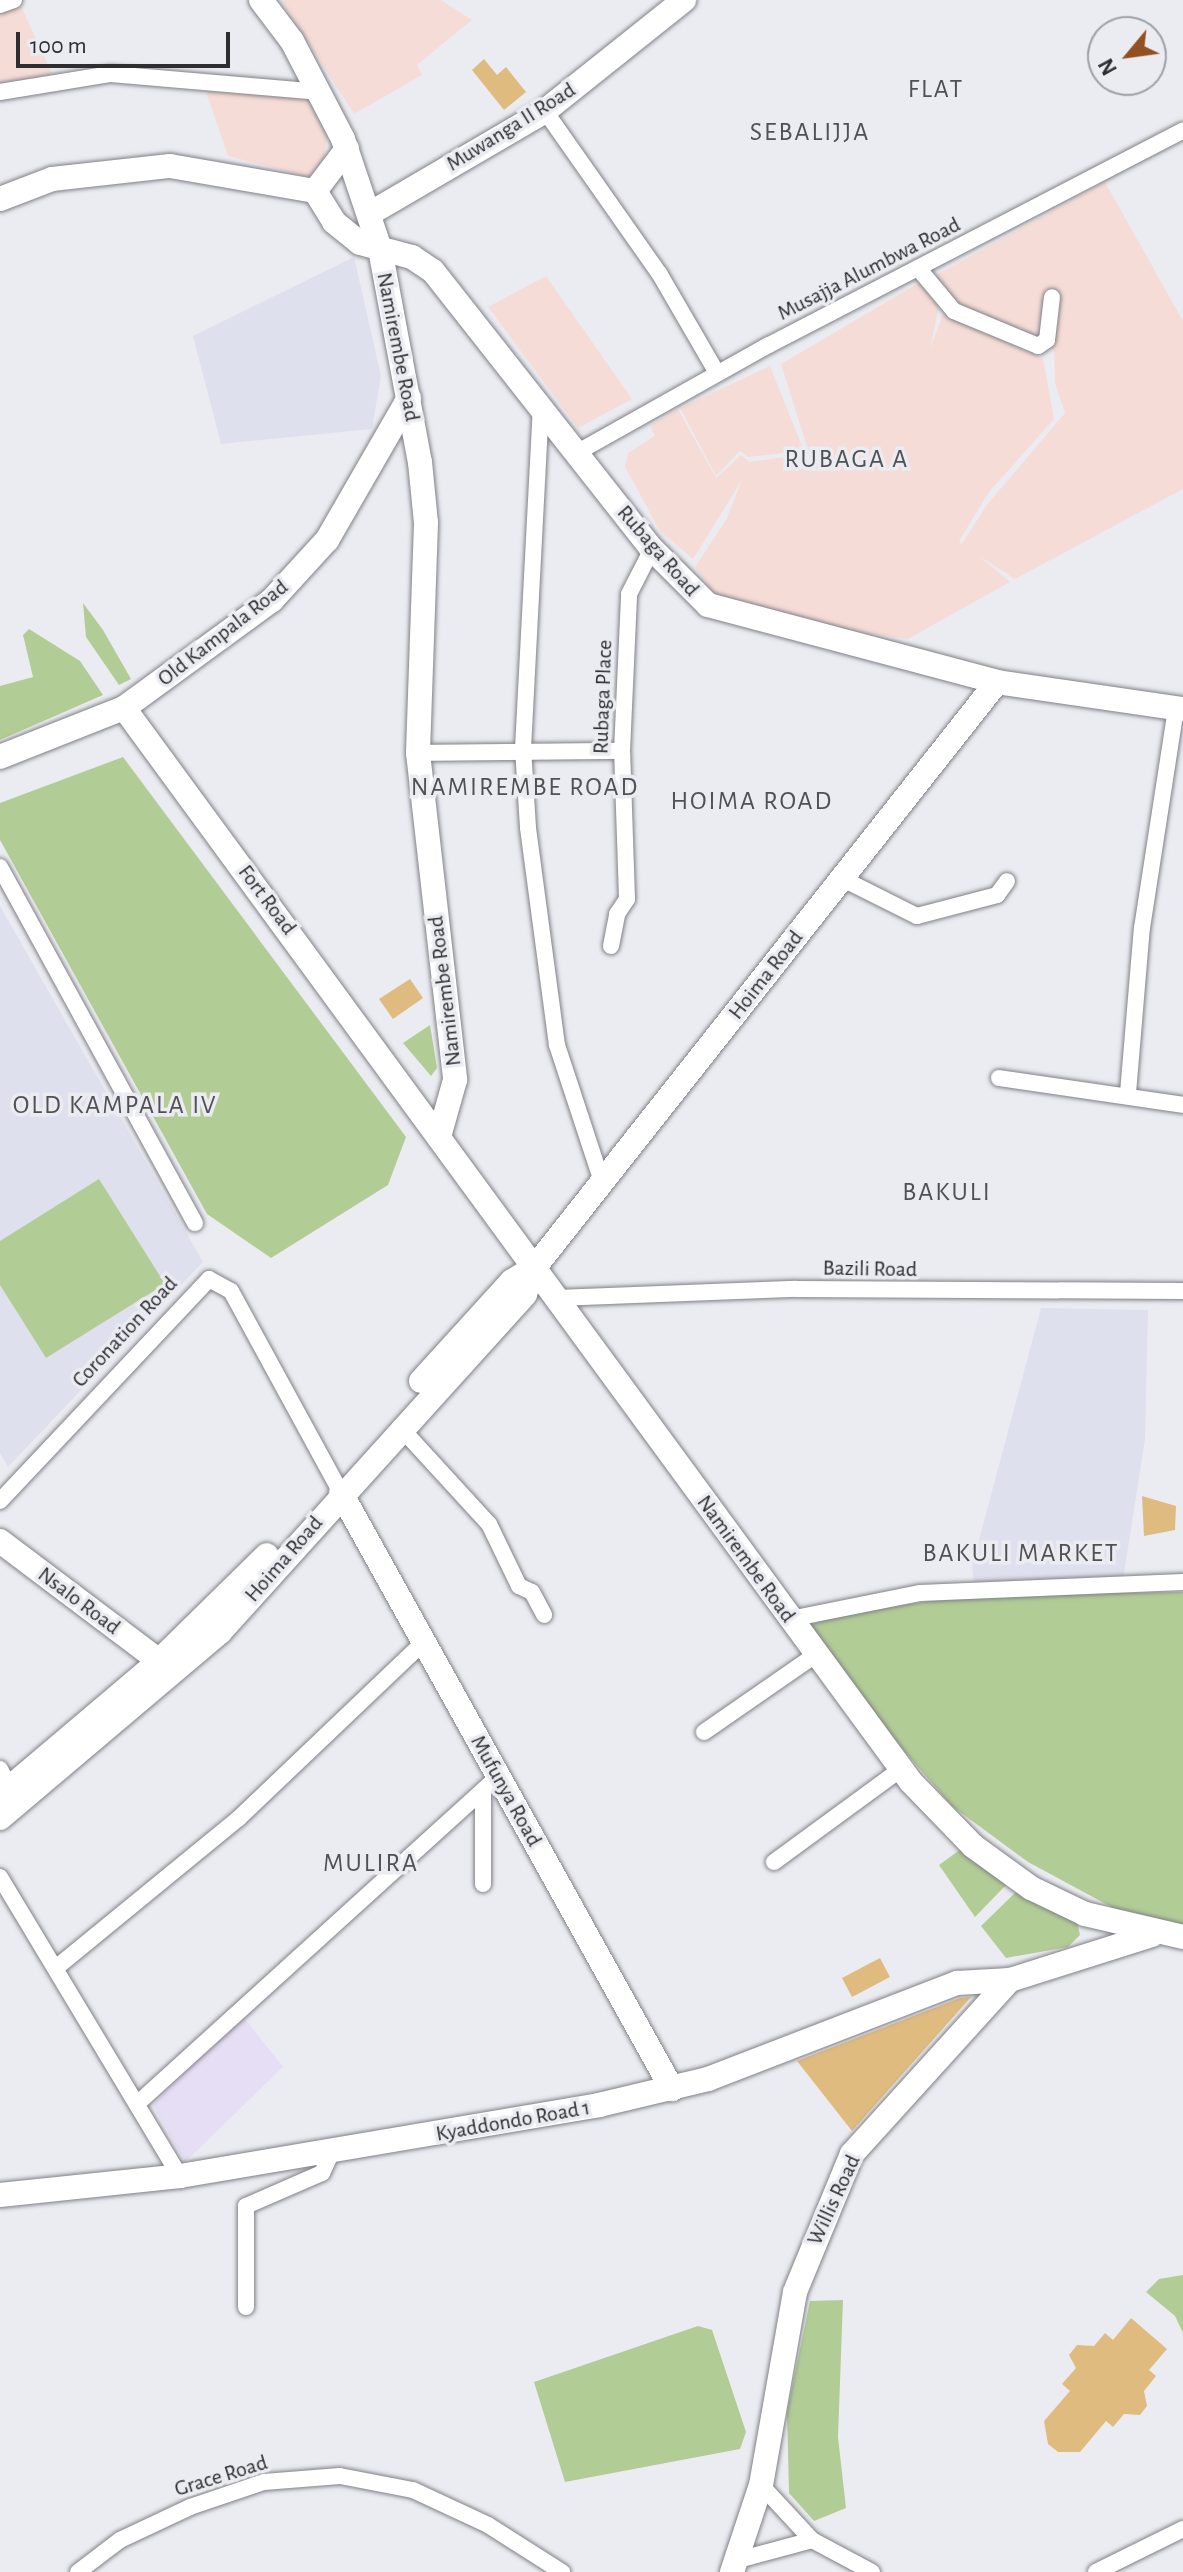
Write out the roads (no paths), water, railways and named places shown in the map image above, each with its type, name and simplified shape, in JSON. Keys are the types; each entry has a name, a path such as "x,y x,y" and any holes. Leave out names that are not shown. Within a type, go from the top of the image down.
{"main road":[{"name":"Namirembe Road","path":"261,0 321,92 347,149 380,249 409,398 426,523 418,753 455,1080 450,1111 439,1137 901,1769 973,1846 1031,1888 1085,1914 1155,1935"},
{"name":"Muwanga II Road","path":"369,214 545,111 684,0"},
{"path":"0,199 52,179 154,166 259,176 315,191 347,149"},
{"name":"Rubaga Road","path":"315,191 346,233 380,249 412,257 433,271 652,549 716,609 997,682 1180,708"},
{"name":"Old Kampala Road","path":"0,757 124,708 272,600 307,565 345,512 409,398"},
{"name":"Hoima Road","path":"0,1818 220,1632 512,1281 535,1267 603,1185 997,682"},
{"name":"Fort Road","path":"124,708 439,1137"},
{"path":"409,1094 450,1111"},
{"name":"Hoima Road","path":"3,1784 159,1661 400,1427 525,1294 535,1267"},
{"name":"Mufunya Road","path":"338,1487 424,1642 491,1784 672,2089"},
{"name":"Nsalo Road","path":"0,1541 159,1661"},
{"path":"1085,1914 1086,1952"},
{"path":"1155,1935 1183,1937"},
{"name":"Willis Road","path":"735,2566 761,2485 795,2292 852,2154 1010,1980 1086,1952 1155,1935"},
{"name":"Kyaddondo Road 1","path":"3,2190 180,2176 331,2154 672,2089 957,1983 1010,1980"}],"street":[{"path":"0,5 14,0"},
{"path":"0,92 110,74 321,92"},
{"path":"545,111 659,273 717,373"},
{"name":"Musajja Alumbwa Road","path":"578,452 717,373 1183,130"},
{"path":"918,268 954,311 1038,346 1047,340 1052,297"},
{"path":"541,405 523,748 557,1045 603,1185"},
{"name":"Rubaga Place","path":"611,946 627,899 622,751 629,594 652,549"},
{"path":"1128,1093 1142,928 1180,708"},
{"path":"418,753 523,748 622,751"},
{"path":"0,867 195,1223"},
{"path":"841,878 917,916 997,895 1007,881"},
{"path":"999,1078 1128,1093 1183,1105"},
{"name":"Coronation Road","path":"0,1501 209,1279 231,1291 338,1487"},
{"name":"Bazili Road","path":"557,1298 796,1289 1183,1291"},
{"path":"400,1427 489,1524 519,1586 532,1592 544,1615"},
{"path":"790,1619 920,1593 1183,1582"},
{"path":"57,1967 239,1818 424,1642"},
{"path":"704,1732 815,1655"},
{"path":"774,1862 901,1769"},
{"path":"483,1884 491,1784"},
{"path":"138,2103 491,1784"},
{"path":"0,1877 57,1967 180,2176"},
{"path":"246,2307 246,2206 322,2173 331,2154"},
{"name":"Grace Road","path":"78,2572 120,2540 190,2507 264,2482 340,2476 413,2490 488,2525 562,2572"},
{"path":"761,2485 812,2540 872,2572"},
{"path":"1096,2572 1183,2529"},
{"path":"735,2566 812,2540"}],"district":[{"name":"FLAT","path":"936,90"},
{"name":"SEBALIJJA","path":"810,133"},
{"name":"RUBAGA A","path":"847,460"},
{"name":"NAMIREMBE ROAD","path":"525,788"},
{"name":"HOIMA ROAD","path":"752,802"},
{"name":"OLD KAMPALA IV","path":"115,1106"},
{"name":"BAKULI","path":"947,1193"},
{"name":"BAKULI MARKET","path":"1021,1554"},
{"name":"MULIRA","path":"371,1864"}]}
